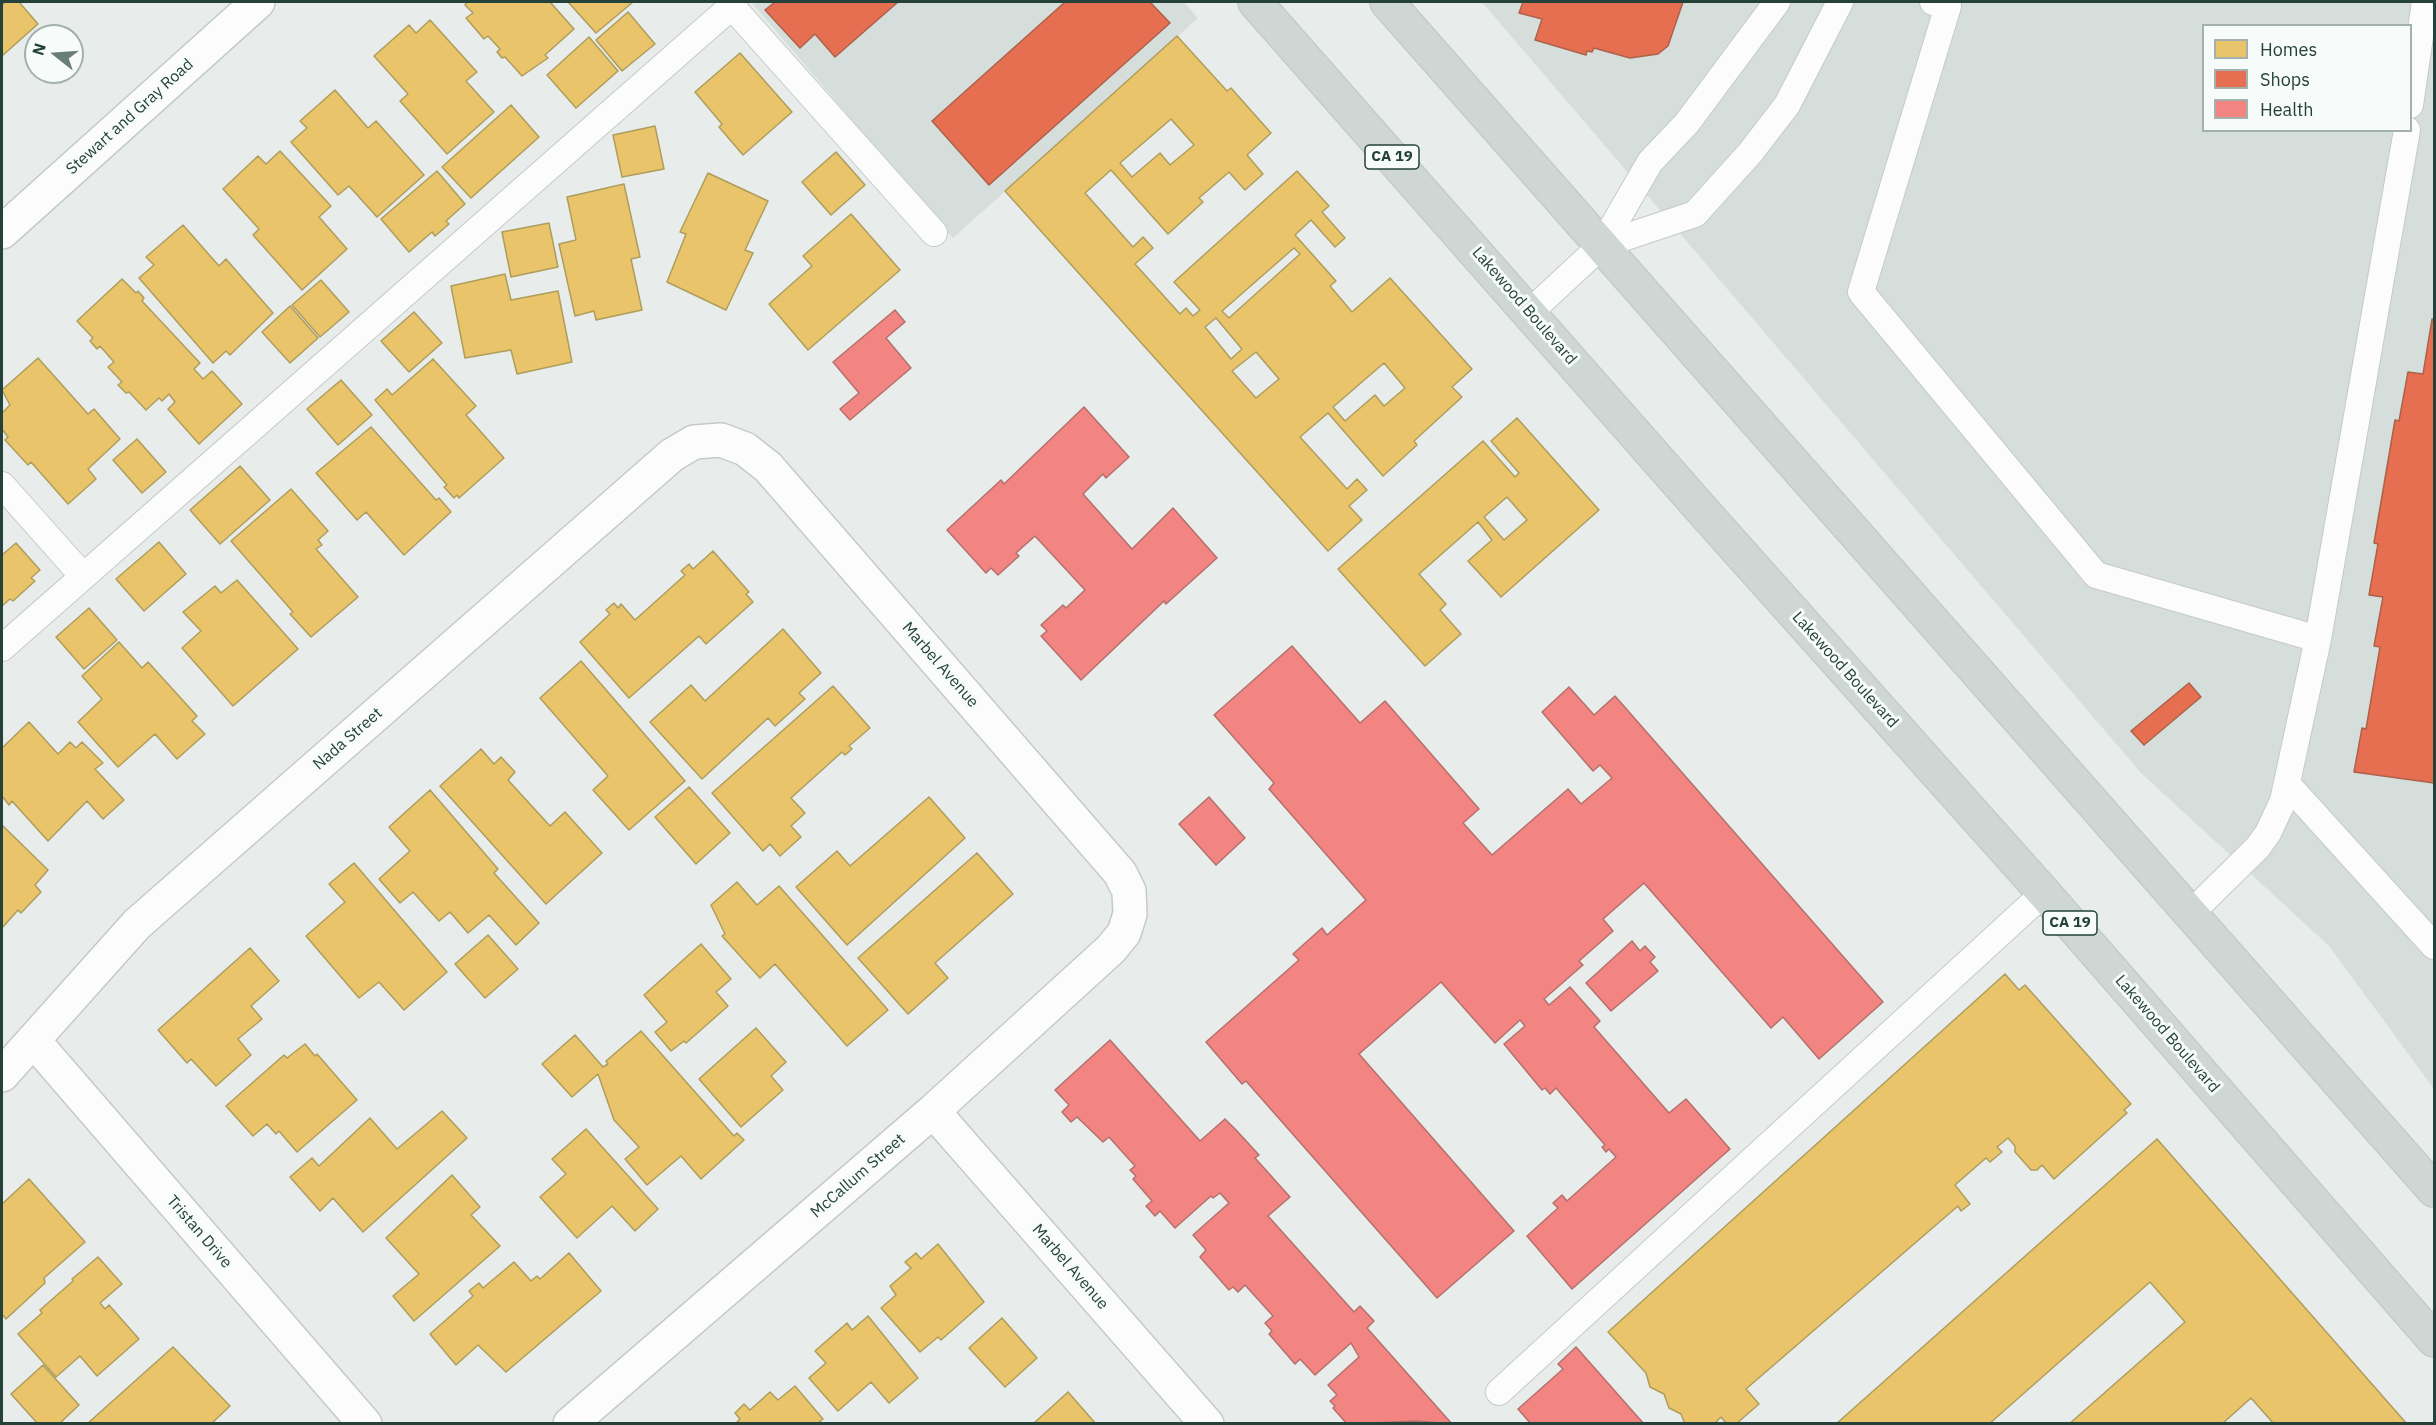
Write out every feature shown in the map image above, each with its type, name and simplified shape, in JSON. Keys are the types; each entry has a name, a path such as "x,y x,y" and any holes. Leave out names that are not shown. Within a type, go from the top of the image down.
{"main road":[{"name":"Lakewood Boulevard","path":"1255,2 1702,510 2044,893 2434,1340"},
{"path":"1387,2 2434,1190"}],"street":[{"name":"Stewart and Gray Road","path":"2,232 258,2"},
{"name":"Marbel Avenue","path":"721,440 745,449 768,467 1120,873 1129,891 1130,914"},
{"name":"Nada Street","path":"2,1075 137,924 663,463 694,442 721,440"},
{"name":"McCallum Street","path":"570,1424 933,1111 1111,949 1124,933 1130,914"},
{"name":"Tristan Drive","path":"33,1040 365,1424"},
{"name":"Marbel Avenue","path":"933,1111 1207,1424"}],"lane":[{"path":"1530,312 1602,245 1650,162 1687,123 1777,2"},
{"path":"1602,245 1695,214 1750,153 1787,105 1840,2"},
{"path":"1933,2 1948,6 1861,292 2096,575 2318,639"},
{"path":"2412,91 2425,2"},
{"path":"2,648 730,4 934,233"},
{"path":"2191,914 2245,862 2268,833 2283,801 2318,639 2407,132"},
{"path":"2,485 82,575"},
{"path":"2287,784 2434,946"},
{"path":"1499,1392 2044,893"}],"shaded area":[{"path":"751,2 1184,2 1198,18 953,238"},
{"path":"1482,2 2434,2 2434,1089 2329,946 2141,773"}],"building: Homes":[{"path":"6,2 19,2 38,24 24,24 24,36 2,56 2,5"},
{"path":"467,2 550,2 574,29 545,55 548,58 522,76 505,57 502,58 497,52 500,49 488,36 484,39 466,18 473,13 465,5"},
{"path":"568,2 633,2 596,33"},
{"path":"628,12 655,44 622,71 596,40"},
{"path":"430,20 477,72 466,81 494,112 447,154 400,101 408,94 374,56 409,25 416,33"},
{"path":"1177,36 1227,91 1231,88 1271,133 1247,155 1263,174 1245,190 1229,172 1199,198 1203,202 1168,234 1111,170 1085,193 1133,247 1143,237 1153,248 1135,264 1180,314 1186,308 1193,316 1200,310 1174,282 1297,171 1329,206 1322,212 1345,238 1335,247 1311,220 1295,235 1336,281 1330,286 1352,312 1390,278 1472,369 1452,387 1462,397 1414,441 1417,445 1383,476 1328,413 1300,437 1347,489 1357,479 1367,490 1349,506 1362,520 1328,551 1005,191","holes":["1171,119 1194,145 1170,165 1160,153 1132,177 1120,163","1294,248 1300,254 1229,318 1222,311","1216,318 1242,349 1231,359 1205,327","1256,352 1279,379 1256,398 1232,371","1384,363 1405,388 1384,406 1375,395 1345,421 1333,407"]},
{"path":"589,37 618,71 576,108 547,75"},
{"path":"740,53 792,112 743,155 719,127 722,124 695,92"},
{"path":"335,90 368,128 376,121 424,175 377,217 349,186 338,195 291,142 307,128 300,121"},
{"path":"511,105 539,137 471,198 442,167"},
{"path":"655,126 664,169 622,177 613,135"},
{"path":"280,151 331,206 319,217 347,249 302,290 253,235 259,229 223,189 258,156 266,164"},
{"path":"836,152 865,185 831,215 802,182"},
{"path":"437,171 465,204 446,221 449,224 435,236 432,232 409,252 381,219"},
{"path":"708,173 768,201 745,250 753,253 726,310 667,282 686,234 680,232"},
{"path":"624,184 640,257 631,259 642,310 596,320 594,311 575,316 559,244 576,240 567,197"},
{"path":"851,214 900,270 808,350 769,304 812,266 803,256"},
{"path":"549,223 558,267 511,277 502,232"},
{"path":"183,225 219,266 226,259 273,313 230,355 226,351 213,363 139,278 154,265 146,257"},
{"path":"505,274 511,300 558,291 572,362 517,374 511,350 465,358 451,286"},
{"path":"122,279 136,293 138,291 144,298 142,301 200,363 194,369 203,379 212,371 242,404 199,444 168,409 175,402 169,394 162,401 159,398 146,410 129,392 126,393 118,385 122,382 108,367 114,362 100,346 97,349 90,341 93,338 77,321"},
{"path":"321,280 349,312 320,337 292,305"},
{"path":"290,306 318,338 290,363 262,332"},
{"path":"414,312 442,343 409,372 381,341"},
{"path":"38,358 88,414 94,409 120,439 88,469 96,479 68,504 31,462 28,465 5,440 8,437 2,429 2,413 10,405 2,390"},
{"path":"433,359 476,406 466,415 504,458 459,498 457,495 454,498 444,487 447,485 375,400 387,389 392,395"},
{"path":"341,380 372,415 338,445 307,409"},
{"path":"1517,418 1599,510 1501,597 1468,561 1492,540 1478,522 1419,574 1446,604 1440,610 1461,634 1425,666 1338,569 1483,441 1515,477 1519,473 1491,441","holes":["1507,497 1527,520 1504,540 1484,517"]},
{"path":"371,427 436,500 439,498 451,512 404,555 366,512 357,520 316,473"},
{"path":"137,439 166,472 142,493 113,460"},
{"path":"240,466 270,500 220,544 190,510"},
{"path":"291,489 328,531 318,540 322,545 316,549 358,597 311,637 290,614 293,612 231,541"},
{"path":"159,542 186,574 144,611 116,579"},
{"path":"16,543 40,570 31,578 35,581 13,601 10,599 2,606 2,555"},
{"path":"713,551 749,592 746,594 753,602 706,644 699,636 629,698 580,642 610,614 606,610 614,603 618,608 621,604 635,620 685,575 681,571 689,564 693,569"},
{"path":"237,580 298,649 233,706 182,648 201,631 183,612 215,586 221,593"},
{"path":"89,608 117,640 84,669 56,637"},
{"path":"783,629 821,673 799,693 805,699 775,726 768,718 702,779 650,722 691,685 705,701"},
{"path":"119,642 142,668 148,662 197,716 192,721 205,734 177,759 155,734 118,767 78,722 102,699 82,676"},
{"path":"581,661 685,781 629,830 593,790 608,776 540,698"},
{"path":"833,686 870,728 849,746 852,749 845,755 842,752 791,798 805,813 791,826 801,837 780,856 770,844 763,851 712,793"},
{"path":"29,722 58,754 70,742 76,748 82,742 103,763 95,769 124,800 103,819 87,801 48,841 12,801 9,805 2,796 2,748"},
{"path":"481,749 494,764 501,757 515,772 508,780 550,826 565,812 602,853 546,904 440,786"},
{"path":"689,787 730,833 696,864 655,817"},
{"path":"430,790 498,869 494,873 539,923 516,945 489,915 468,933 450,912 439,921 413,892 400,903 379,879 410,851 389,827"},
{"path":"929,797 965,838 847,945 796,887 837,851 850,866"},
{"path":"2,825 48,870 35,885 41,892 21,913 18,910 2,928"},
{"path":"977,853 1013,894 935,963 948,978 908,1014 858,958"},
{"path":"354,863 447,972 404,1010 379,982 359,998 306,936 345,902 329,884"},
{"path":"737,882 757,905 779,886 888,1010 847,1046 775,964 760,978 722,936 725,934 711,905"},
{"path":"488,935 518,969 485,998 455,964"},
{"path":"701,944 731,979 716,992 728,1006 686,1043 684,1041 671,1051 655,1032 667,1022 644,995"},
{"path":"250,948 279,981 251,1006 262,1019 238,1039 251,1055 216,1086 191,1059 187,1063 158,1030"},
{"path":"2005,974 2019,990 2025,985 2131,1104 2124,1110 2127,1113 2054,1179 2042,1165 2037,1170 2031,1170 2015,1152 2015,1146 2008,1138 1997,1147 2002,1152 1990,1162 1986,1158 1955,1185 1970,1204 1961,1211 1958,1206 1746,1389 1759,1404 1736,1424 1727,1424 1721,1417 1714,1424 1685,1424 1681,1414 1669,1408 1664,1394 1650,1387 1646,1373 1608,1332"},
{"path":"756,1028 786,1062 771,1076 783,1090 741,1127 699,1079"},
{"path":"641,1031 734,1136 737,1133 744,1140 701,1179 681,1156 647,1185 625,1159 639,1147 614,1120 598,1074 572,1097 542,1064 575,1035 603,1067 608,1064 606,1061"},
{"path":"305,1044 315,1056 317,1054 357,1100 297,1152 279,1131 276,1134 267,1124 253,1136 226,1106 284,1055 287,1058"},
{"path":"442,1111 467,1138 363,1232 333,1198 320,1211 290,1177 312,1158 319,1166 370,1118 397,1149"},
{"path":"586,1129 658,1209 635,1231 612,1206 577,1238 540,1197 566,1174 552,1159"},
{"path":"2157,1139 2407,1424 2274,1424 2251,1398 2222,1424 2069,1424 2185,1322 2150,1282 1989,1424 1836,1424"},
{"path":"452,1175 480,1207 471,1215 500,1246 414,1321 393,1296 419,1274 386,1238"},
{"path":"29,1179 85,1242 44,1278 45,1283 6,1319 2,1314 2,1204"},
{"path":"938,1244 984,1302 941,1340 938,1337 920,1352 881,1308 896,1295 890,1286 911,1268 905,1262 916,1253 921,1259"},
{"path":"569,1253 601,1291 506,1372 478,1345 456,1365 430,1334 473,1296 469,1291 479,1283 483,1288 514,1262 531,1281 537,1276 540,1279"},
{"path":"98,1257 122,1284 100,1303 105,1309 109,1305 139,1339 97,1376 80,1356 56,1377 18,1334 42,1313 40,1310 73,1281 72,1279"},
{"path":"868,1316 918,1378 889,1403 871,1382 838,1411 809,1378 826,1363 815,1351 847,1323 852,1330"},
{"path":"1002,1318 1037,1358 1005,1387 969,1348"},
{"path":"173,1347 230,1406 211,1424 87,1424"},
{"path":"43,1365 79,1405 59,1424 38,1424 11,1394"},
{"path":"795,1386 823,1419 817,1424 735,1424 740,1419 735,1413 744,1404 750,1410 770,1392 778,1400"},
{"path":"1068,1392 1096,1424 1033,1424"}],"building: Shops":[{"path":"775,2 898,2 835,57 815,34 800,48 765,10"},
{"path":"1065,2 1150,2 1170,23 989,185 932,121"},
{"path":"1523,2 1683,2 1668,46 1658,54 1630,58 1594,48 1592,52 1587,51 1586,55 1535,40 1542,19 1519,13"},
{"path":"2432,319 2434,320 2434,783 2354,772 2362,728 2366,729 2380,647 2374,646 2383,597 2369,595 2378,544 2374,543 2395,420 2399,421 2408,372 2423,374"},
{"path":"2189,683 2201,697 2144,745 2131,731"}],"building: Health":[{"path":"895,310 905,322 886,338 911,368 850,420 840,409 859,393 833,362"},
{"path":"1084,407 1129,457 1106,478 1103,474 1083,494 1132,549 1173,508 1217,558 1166,604 1164,601 1081,680 1041,636 1047,631 1041,625 1063,605 1066,608 1085,590 1035,536 1016,553 1019,556 998,575 991,568 986,573 947,530 1001,480 1004,484"},
{"path":"1292,646 1360,723 1385,701 1479,809 1463,823 1492,855 1568,789 1581,804 1612,778 1600,765 1593,771 1542,712 1569,687 1594,715 1615,696 1883,1002 1819,1059 1783,1017 1771,1028 1644,883 1603,919 1613,931 1579,961 1583,965 1544,999 1549,1005 1570,987 1600,1021 1594,1027 1669,1113 1686,1099 1730,1149 1572,1289 1527,1236 1558,1208 1553,1203 1562,1195 1567,1201 1616,1157 1609,1149 1606,1152 1602,1147 1605,1145 1556,1088 1550,1094 1545,1088 1542,1090 1504,1044 1525,1026 1520,1020 1495,1043 1441,982 1359,1054 1514,1231 1437,1298 1246,1081 1242,1084 1206,1042 1299,960 1293,954 1322,928 1327,935 1366,900 1269,789 1274,783 1214,715"},
{"path":"1209,797 1245,838 1216,865 1179,824"},
{"path":"1632,941 1640,951 1645,946 1655,957 1650,962 1658,971 1611,1011 1586,983"},
{"path":"1110,1040 1200,1141 1225,1119 1259,1155 1255,1158 1290,1197 1268,1216 1354,1312 1360,1306 1374,1321 1367,1328 1452,1424 1416,1421 1347,1424 1333,1408 1335,1406 1330,1401 1337,1395 1328,1385 1359,1357 1351,1343 1315,1375 1300,1359 1295,1364 1269,1334 1272,1331 1265,1323 1273,1316 1245,1285 1238,1292 1233,1287 1229,1290 1200,1257 1206,1250 1193,1235 1229,1203 1220,1193 1213,1198 1211,1196 1175,1228 1160,1211 1155,1216 1146,1206 1152,1201 1133,1179 1136,1176 1130,1170 1135,1166 1109,1137 1103,1142 1077,1117 1071,1122 1062,1112 1069,1105 1055,1090"},
{"path":"1576,1347 1644,1424 1531,1424 1518,1409 1563,1369 1558,1364"}]}
